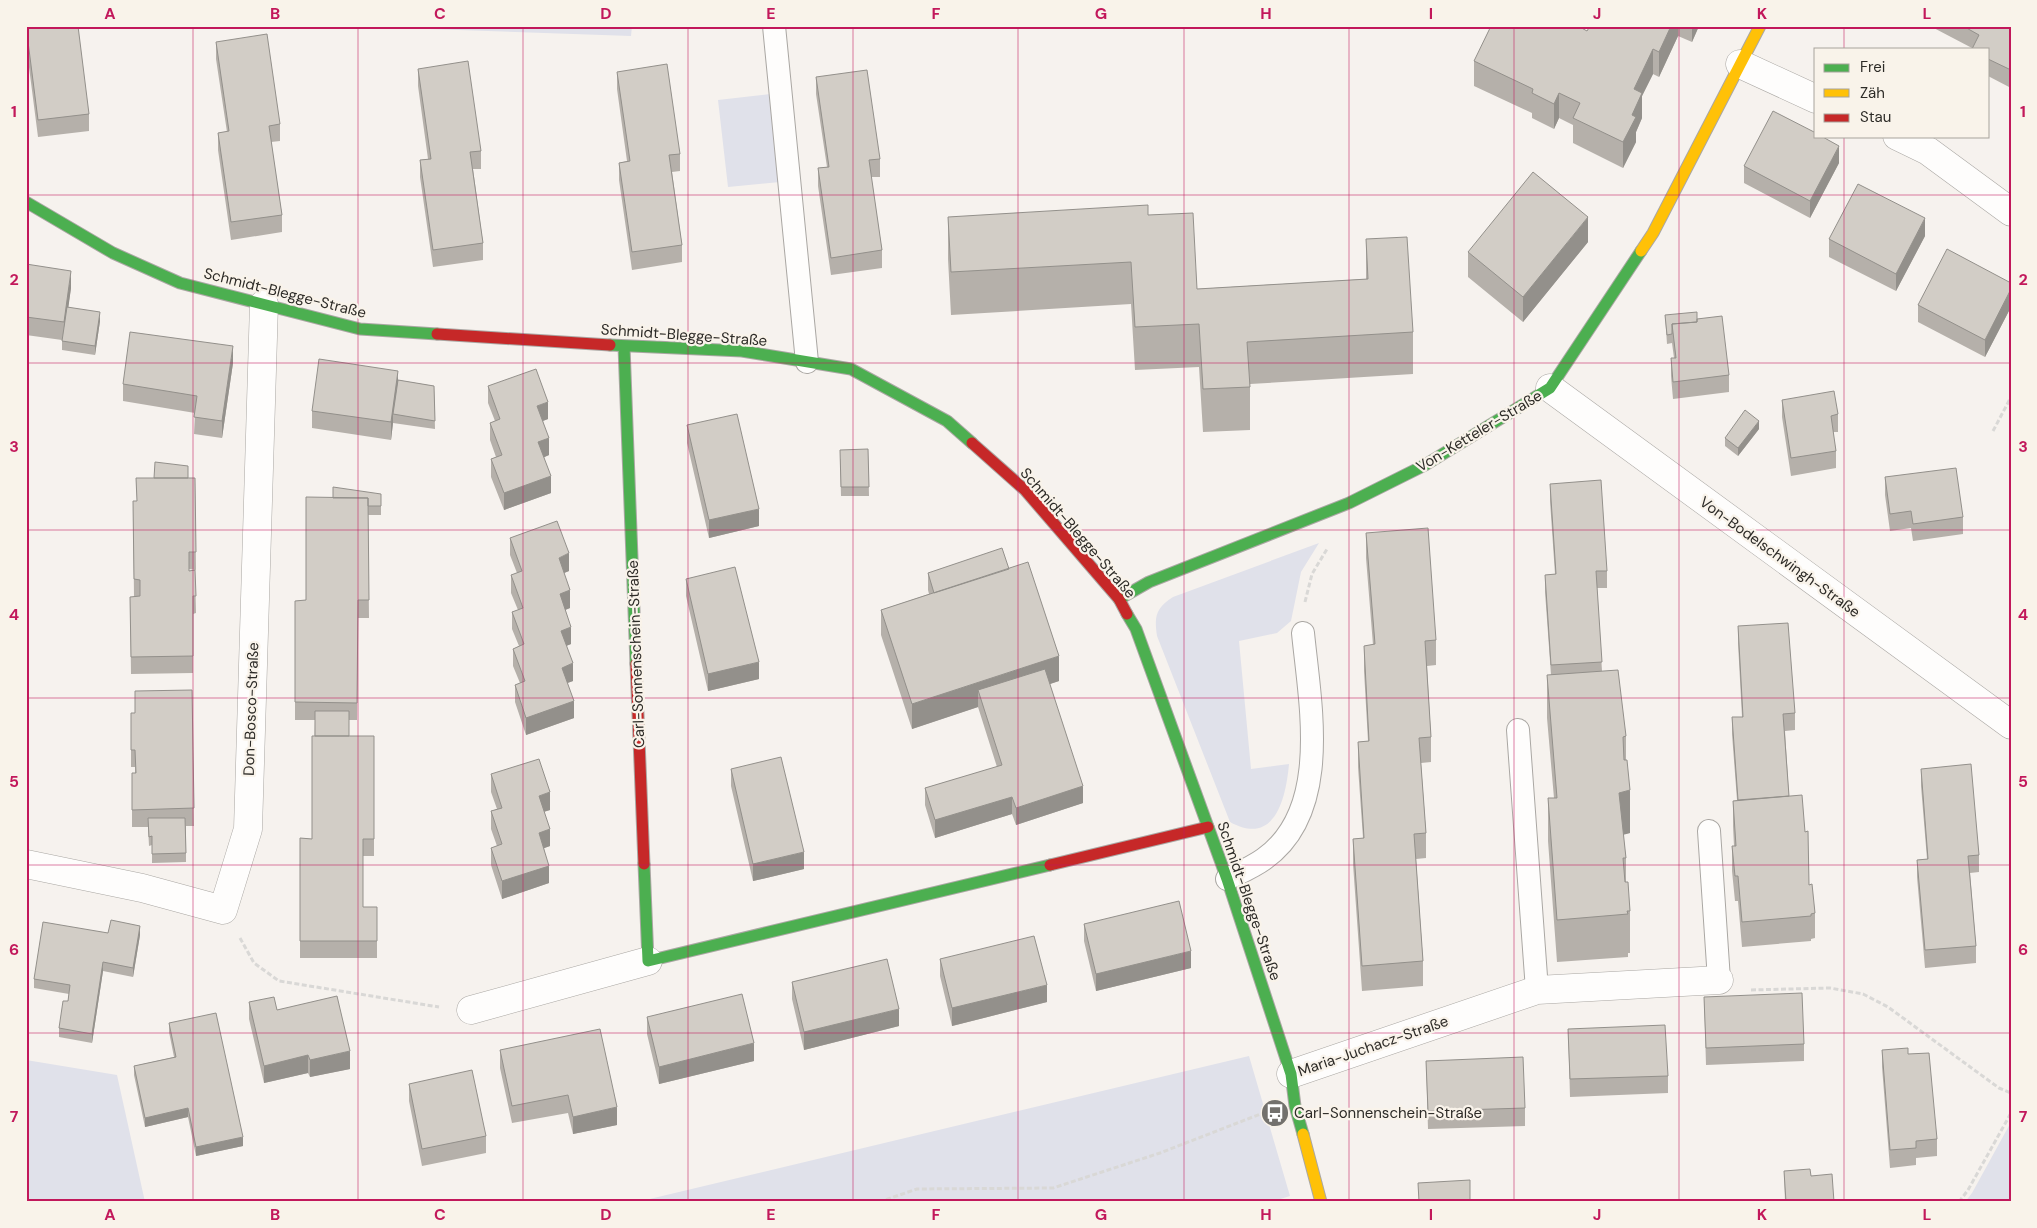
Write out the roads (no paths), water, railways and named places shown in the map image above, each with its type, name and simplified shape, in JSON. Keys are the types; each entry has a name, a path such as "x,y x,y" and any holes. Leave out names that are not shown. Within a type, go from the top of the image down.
{"street":[{"name":"Von-Ketteler-Straße","path":"1118,599 1149,582 1349,503 1425,464 1550,388 1653,233 1760,26"},
{"path":"1740,64 1814,98"},
{"path":"1901,138 1928,151 2011,212"},
{"name":"Schmidt-Blegge-Straße","path":"26,202 113,253 180,283 360,329 624,346 742,351 851,369 947,421 1025,490 1118,599 1136,628 1227,879 1291,1074 1295,1106 1321,1202"},
{"name":"Don-Bosco-Straße","path":"26,864 142,888 223,910 248,829 264,304"},
{"name":"Carl-Sonnenschein-Straße","path":"624,346 648,961"},
{"name":"Von-Bodelschwingh-Straße","path":"1550,388 2011,725"},
{"path":"471,1010 648,961 1208,827"},
{"name":"Maria-Juchacz-Straße","path":"1291,1074 1537,990 1719,980"}],"lane":[{"path":"774,26 807,362"},
{"path":"1227,879 1264,859 1286,837 1306,802 1312,756 1311,706 1303,633"},
{"path":"1518,730 1537,990"},
{"path":"1709,831 1719,980"}],"place":[{"name":"Carl-Sonnenschein-Straße","path":"1275,1113"}]}
